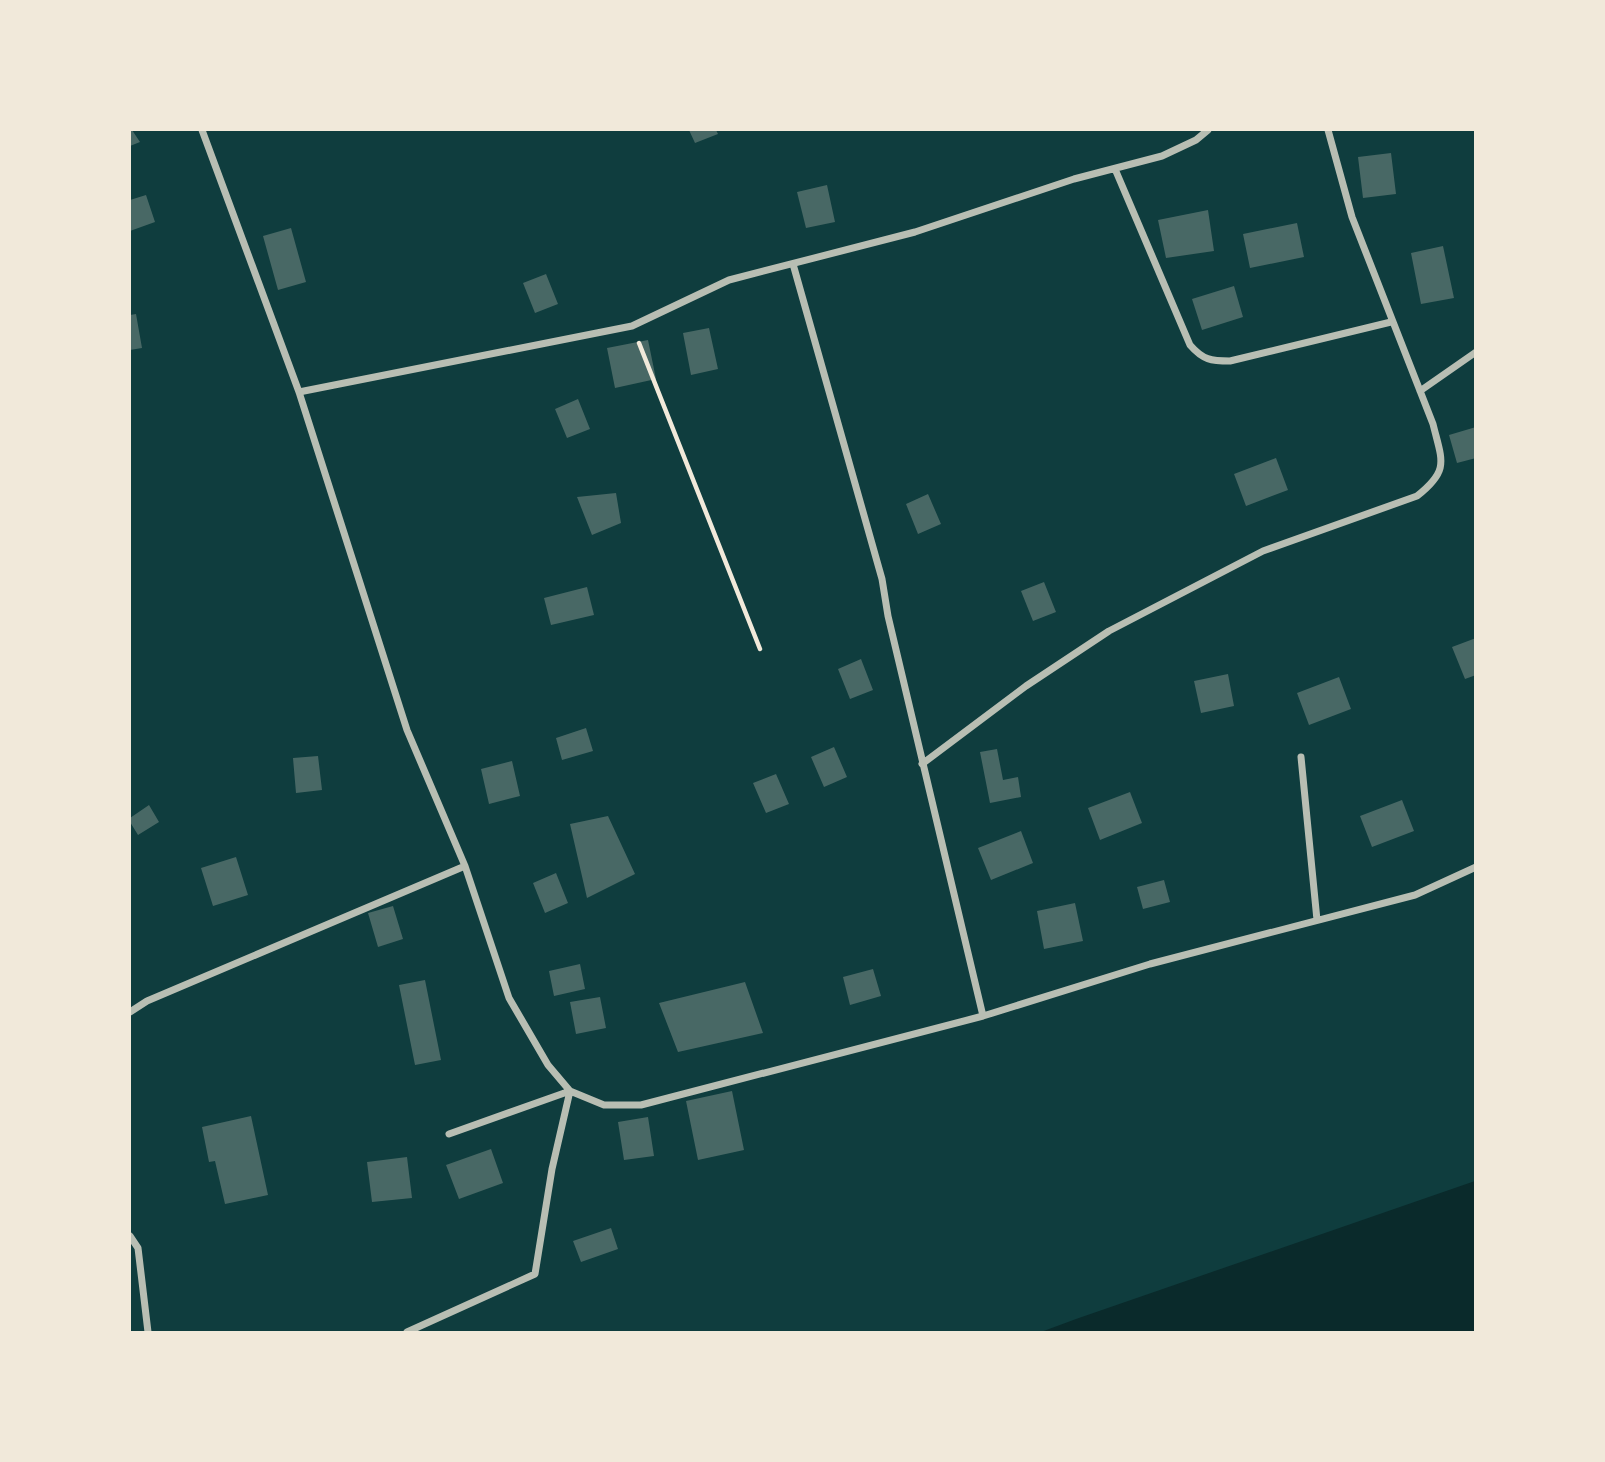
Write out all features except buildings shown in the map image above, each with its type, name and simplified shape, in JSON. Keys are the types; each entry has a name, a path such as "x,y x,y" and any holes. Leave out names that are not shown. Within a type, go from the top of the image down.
{"street":[{"path":"202,130 299,392 407,730 465,866 509,998 548,1065 570,1091 604,1105 641,1105 983,1016 1150,964 1415,895 1475,867"},
{"path":"299,392 632,326 729,281 915,232 1074,179 1163,156 1196,140 1208,130"},
{"path":"922,764 1026,685 1109,631 1263,551 1417,496 1440,474 1442,460 1433,424 1352,217 1328,130"},
{"path":"1115,169 1190,345 1201,357 1212,361 1230,361 1391,322"},
{"path":"793,264 882,579 922,764 983,1016"},
{"path":"1420,391 1475,352"},
{"path":"1301,757 1317,920"},
{"path":"130,1012 160,996 465,866"},
{"path":"449,1134 570,1091"},
{"path":"407,1332 535,1274 552,1169 570,1091"},
{"path":"130,1236 138,1248 148,1332"}],"path":[{"path":"632,326 760,649"}],"water":[{"path":"1475,1181 1475,1332 1041,1332 1076,1319"}]}
